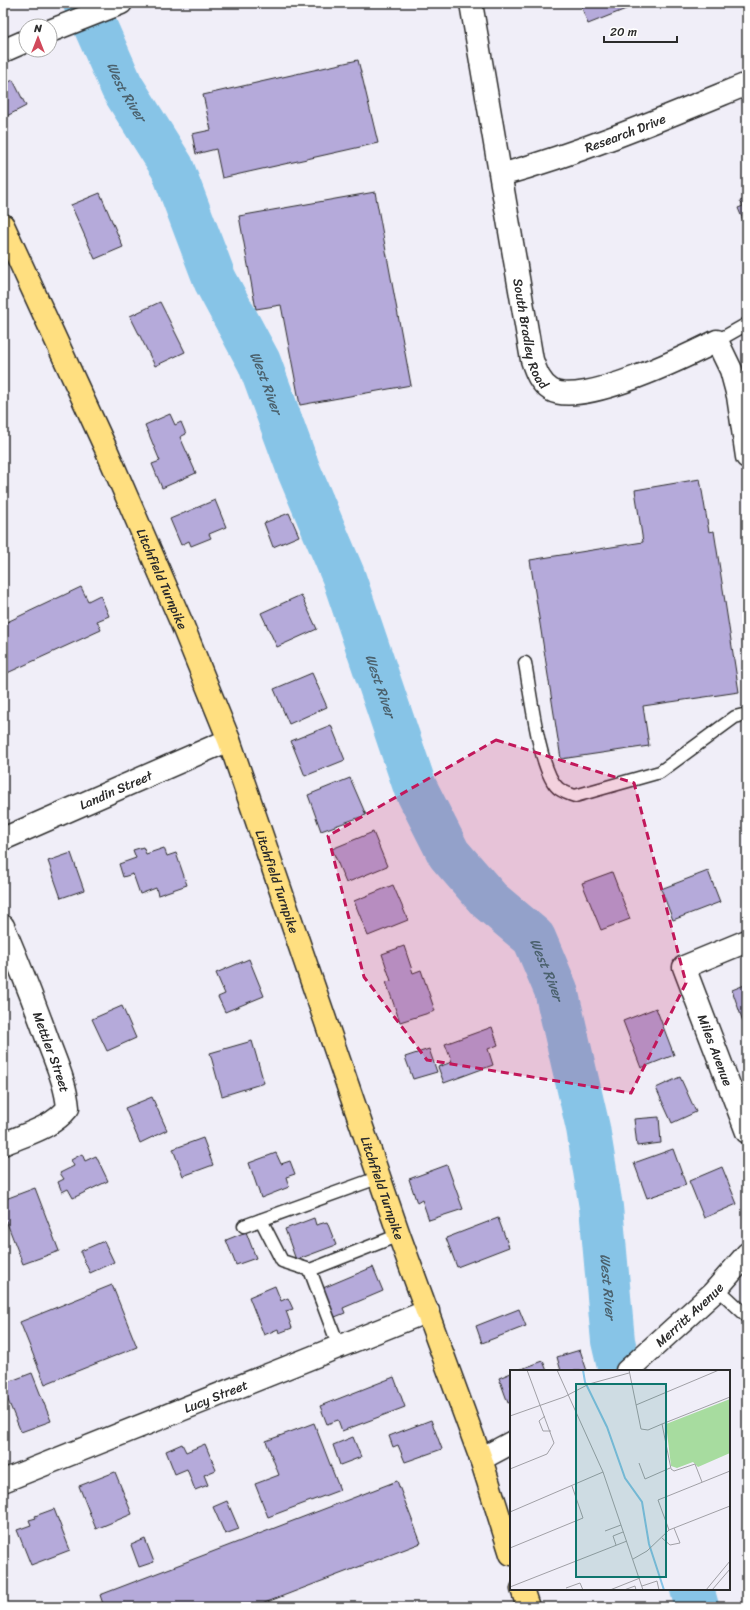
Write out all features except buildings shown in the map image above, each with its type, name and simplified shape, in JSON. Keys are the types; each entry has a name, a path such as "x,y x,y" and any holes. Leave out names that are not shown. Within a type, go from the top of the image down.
{"main road":[{"name":"Litchfield Turnpike","path":"3,225 106,449 182,624 229,740 399,1235 481,1459 510,1551"},
{"path":"522,1590 528,1607"}],"street":[{"name":"South Bradley Road","path":"471,3 532,360 542,383 552,391 567,394 600,389 680,359 717,341"},
{"path":"58,27 115,5"},
{"path":"3,51 18,44"},
{"name":"Research Drive","path":"501,175 628,133 747,84"},
{"path":"717,341 731,370 738,396 747,457"},
{"name":"Landin Street","path":"3,839 229,740"},
{"name":"Mettler Street","path":"3,926 30,991 67,1092 68,1108 60,1118 45,1127 3,1144"},
{"name":"Miles Avenue","path":"747,941 684,967 747,1132"},
{"name":"Merritt Avenue","path":"628,1370 654,1348 717,1288 747,1254"},
{"name":"Lucy Street","path":"3,1481 428,1311"},
{"path":"481,1459 510,1444"}],"lane":[{"path":"717,341 747,324"},
{"path":"525,663 540,750 547,770 558,788 575,796 660,772 735,717 747,714"},
{"path":"244,1226 380,1177"},
{"path":"261,1220 282,1261 310,1270 399,1235"},
{"path":"310,1270 339,1347"},
{"path":"717,1288 747,1316"}],"highlighted area":[{"path":"496,740 634,783 686,983 631,1093 427,1060 364,977 328,836"}],"waterway":[{"name":"West River","path":"85,3 122,87 172,167 215,280 259,362 299,471 343,575 415,787 449,854 489,900 534,938 556,990 588,1128 601,1207 613,1341 620,1370"},
{"name":"West River","path":"692,1590 697,1607"}]}
